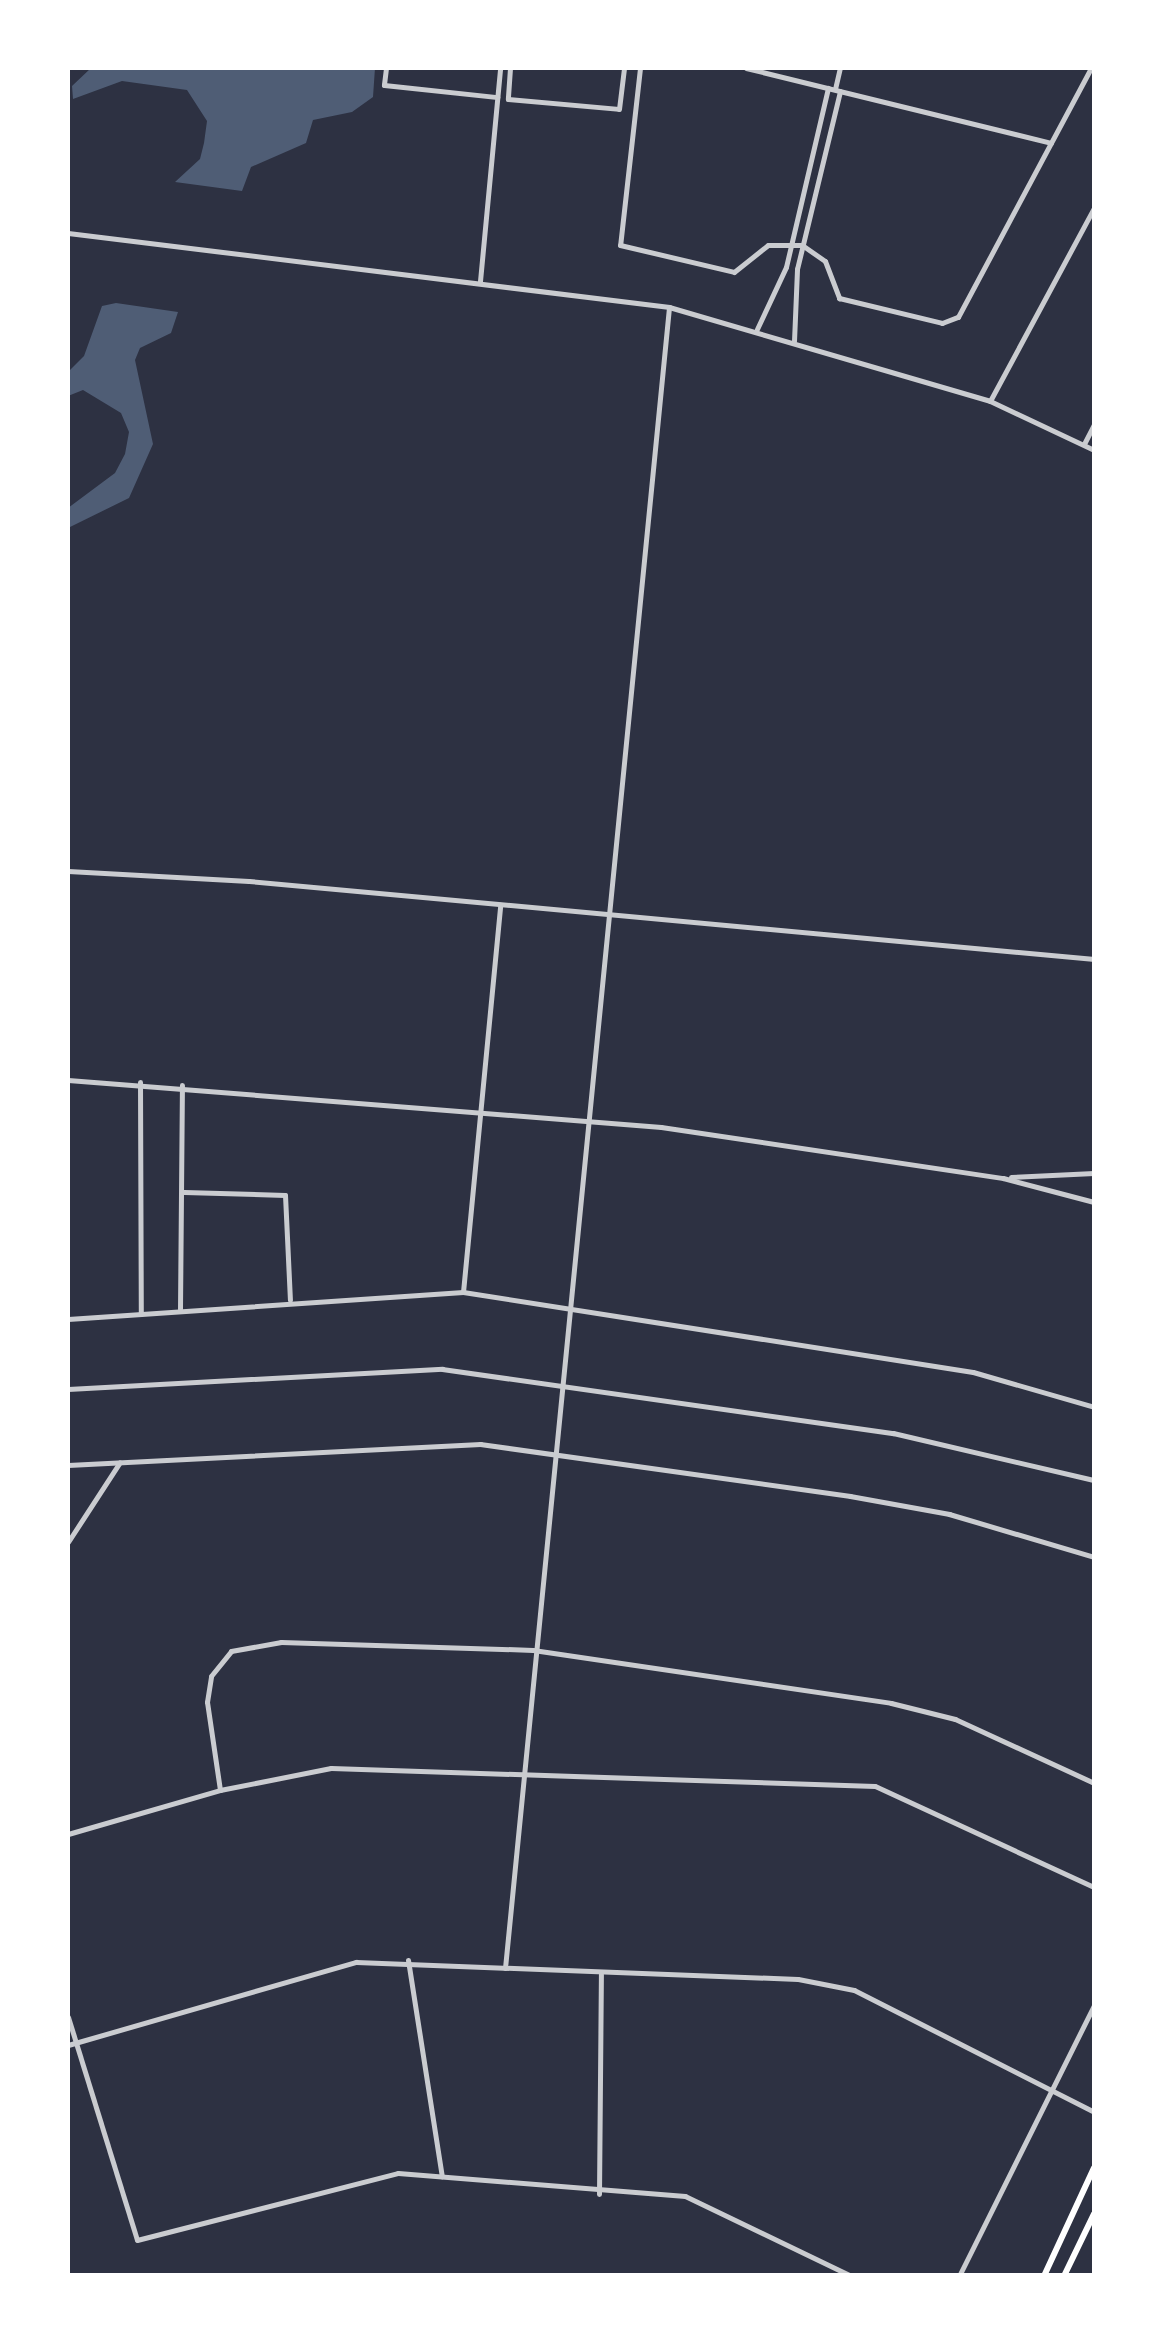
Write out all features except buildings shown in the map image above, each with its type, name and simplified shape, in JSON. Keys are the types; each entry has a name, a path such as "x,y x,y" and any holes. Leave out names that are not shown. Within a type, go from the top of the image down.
{"main road":[{"path":"1044,2276 1094,2168"},
{"path":"1064,2276 1094,2214"}],"street":[{"path":"386,68 384,85 497,98"},
{"path":"480,281 500,68"},
{"path":"510,68 508,99 619,110 624,68"},
{"path":"640,68 620,245 734,272 760,248 792,242 825,261 840,298 951,323 1091,68"},
{"path":"746,68 1051,143"},
{"path":"757,330 792,242 840,68"},
{"path":"794,341 802,245 834,89"},
{"path":"990,402 1094,208"},
{"path":"68,234 480,281 669,307 990,402 1094,450"},
{"path":"505,1968 533,1650 554,1456 566,1384 570,1308 613,917 669,307"},
{"path":"1084,444 1094,424"},
{"path":"68,871 500,905 1094,959"},
{"path":"463,1292 500,905"},
{"path":"68,1080 140,1081 589,1122 1003,1178 1094,1202"},
{"path":"140,1081 142,1314"},
{"path":"180,1310 182,1086"},
{"path":"1003,1178 1094,1173"},
{"path":"183,1192 285,1194 290,1300"},
{"path":"68,1318 290,1300 463,1292 972,1372 1094,1407"},
{"path":"68,1389 442,1369 892,1433 1094,1480"},
{"path":"68,1465 432,1442 866,1499 949,1514 1094,1557"},
{"path":"68,1542 120,1462"},
{"path":"220,1790 207,1702 211,1676 231,1651 281,1642 533,1650 891,1703 954,1719 1094,1782"},
{"path":"68,1834 220,1790 332,1768 875,1786 1094,1887"},
{"path":"408,1960 442,2176"},
{"path":"71,2046 356,1962 408,1960 601,1974 827,1982 1094,2112"},
{"path":"599,2194 601,1974"},
{"path":"959,2276 1094,2005"},
{"path":"68,2017 71,2046 137,2240 398,2173 599,2194 685,2196 851,2276"}],"water":[{"path":"91,68 375,68 373,97 352,112 313,120 306,143 251,167 242,191 175,182 200,159 207,121 187,90 122,81 73,99 72,86"},
{"path":"116,303 178,312 171,333 140,348 135,360 153,444 129,498 68,528 68,508 115,473 125,454 129,432 121,413 83,390 68,396 68,372 84,356 102,306"}]}
